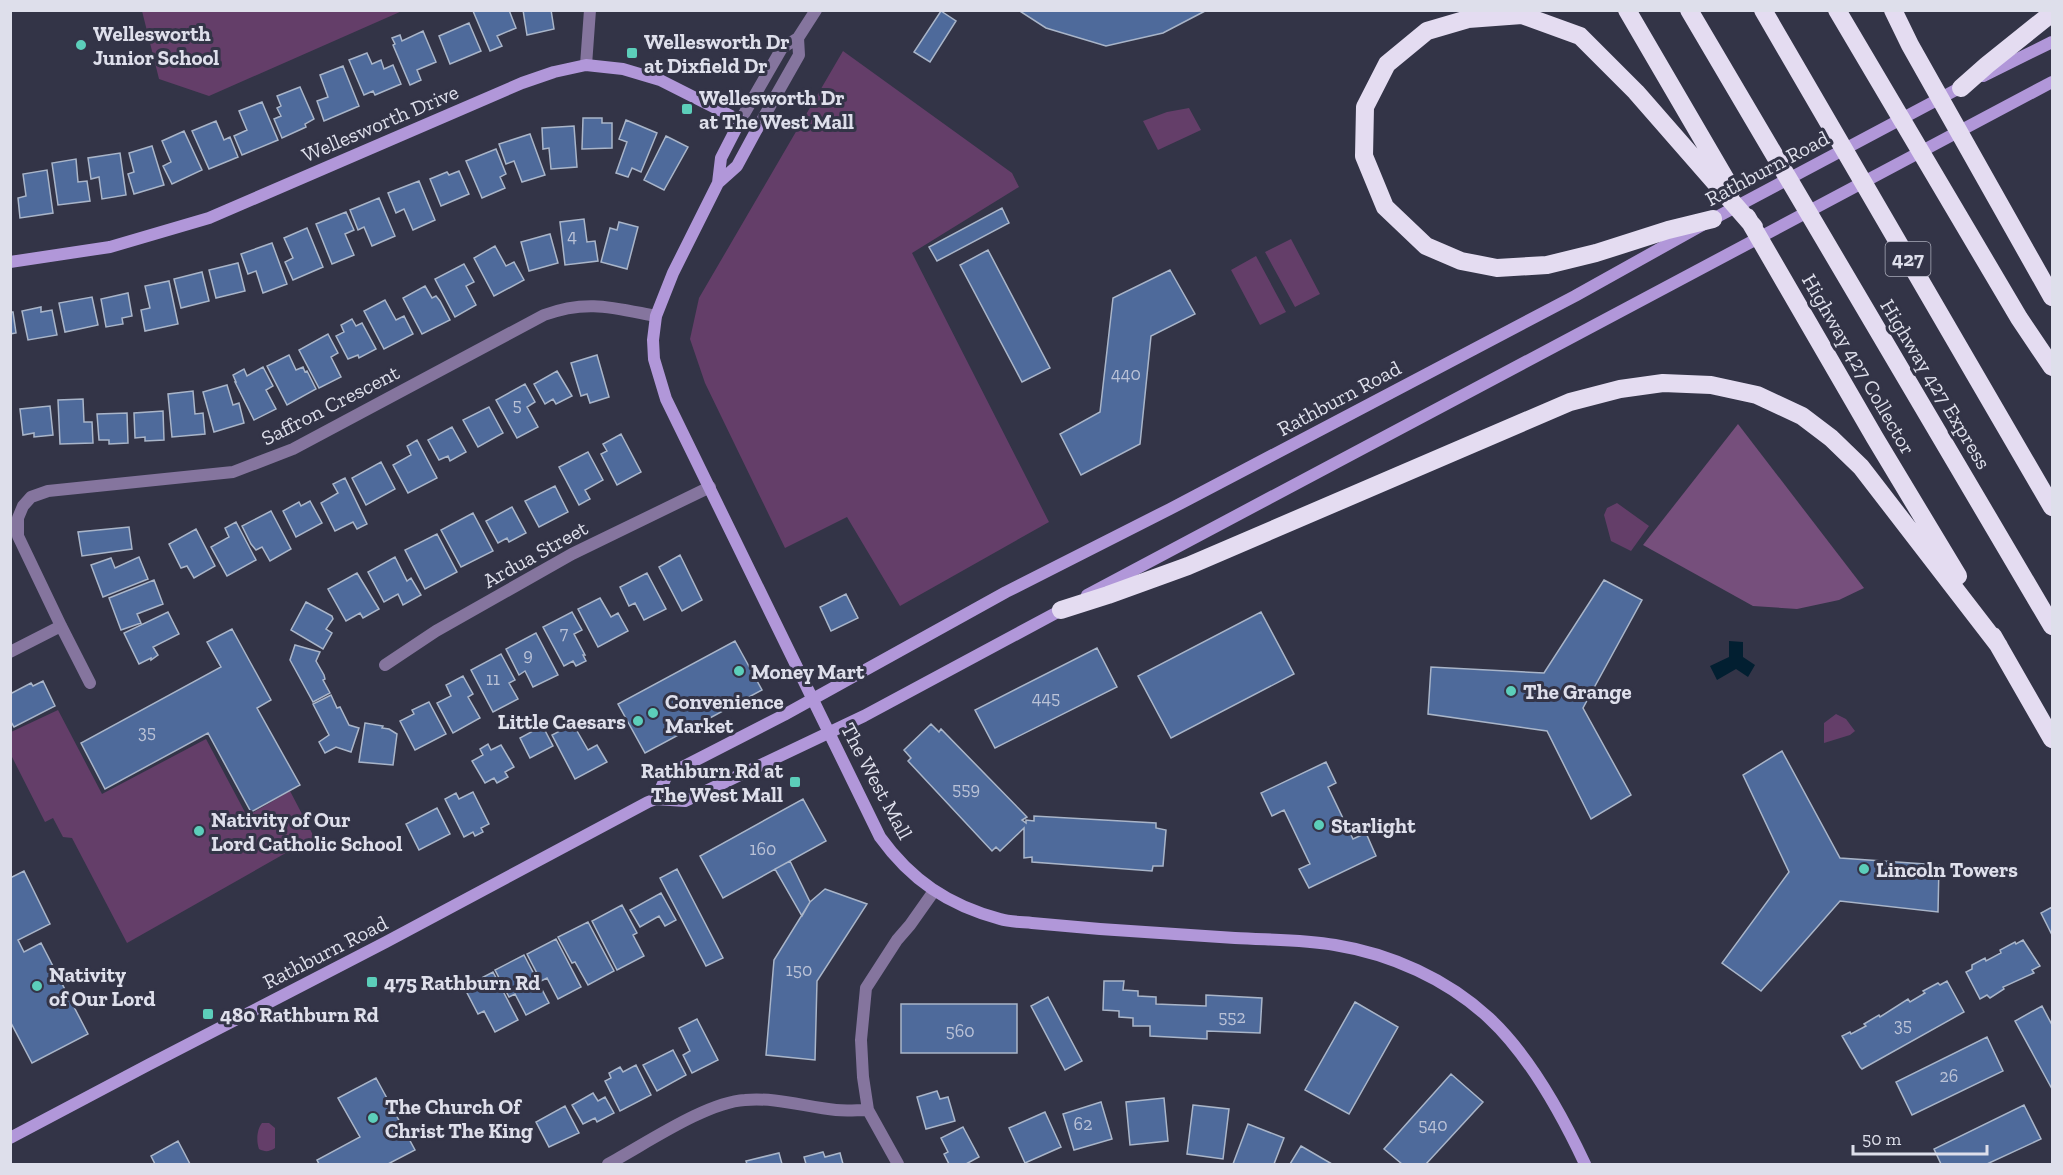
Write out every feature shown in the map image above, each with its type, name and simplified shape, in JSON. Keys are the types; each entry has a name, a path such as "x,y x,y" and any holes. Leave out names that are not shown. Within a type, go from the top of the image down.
{"highway":[{"name":"Highway 427 Collector","path":"1627,10 1881,448 2000,646 2052,739"},
{"name":"Highway 427 Express","path":"1689,10 2052,626"},
{"name":"Highway 427 Express","path":"1762,10 2052,507"},
{"path":"1837,10 2019,318 2052,367"},
{"path":"1893,10 1910,45 2052,297"},
{"path":"1961,88 1989,68 2052,13"},
{"path":"1713,219 1671,236 1541,266 1497,268 1461,261 1426,246 1385,207 1364,156 1365,107 1387,64 1427,31 1468,19 1521,15 1580,36 1636,92 1754,227"},
{"path":"2019,318 2052,384"},
{"path":"1061,610 1188,566 1570,402 1620,389 1652,385 1711,385 1757,395 1802,416 1831,438 1861,466 2000,646"}],"main road":[{"path":"1989,68 2052,42"},
{"name":"Wellesworth Drive","path":"10,262 110,247 209,218 522,83 554,72 586,65 623,69 660,80 757,129"},
{"path":"656,799 685,801 829,733 2052,82"},
{"name":"Rathburn Road","path":"1713,219 1961,88"},
{"name":"The West Mall","path":"740,121 721,158 718,183 674,273 656,316 653,349 658,379 880,837 894,856 910,874 934,891 1002,920 1322,943 1357,949 1401,963 1457,993 1488,1017 1504,1034 1520,1052 1568,1128 1586,1164"},
{"name":"The West Mall","path":"718,183 737,166 757,129"},
{"name":"Rathburn Road","path":"10,1138 656,799 667,775 813,699 1006,592 1243,471 1564,302 1671,236"}],"street":[{"path":"586,65 590,10"},
{"name":"The West Mall","path":"740,121 782,48 798,38 816,10"},
{"name":"The West Mall","path":"757,129 799,55 798,38"},
{"name":"Saffron Crescent","path":"90,683 18,536 18,519 23,506 31,497 48,492 233,472 293,449 544,315 565,308 602,306 656,316"},
{"name":"Ardua Street","path":"385,665 436,631 572,554 710,487"},
{"path":"10,652 61,626"},
{"path":"898,1164 868,1110 861,1040 866,988 897,940 910,926 934,891"},
{"path":"608,1164 705,1111 725,1103 744,1100 768,1101 842,1110 868,1110"}],"shaded area":[{"path":"142,10 402,11 209,96 159,79"},
{"path":"843,51 1012,173 1019,187 912,253 1049,522 900,606 847,517 785,548 705,383 690,339 699,298"},
{"path":"1189,108 1201,130 1158,150 1143,121 1167,112"},
{"path":"1291,239 1320,294 1295,307 1265,252"},
{"path":"1256,256 1286,312 1260,325 1231,270"},
{"path":"1738,424 1864,588 1839,600 1797,609 1753,606 1643,545"},
{"path":"1617,503 1649,526 1631,551 1611,541 1604,515 1607,508"},
{"path":"58,710 102,794 206,739 247,816 290,791 314,837 127,943 72,838 63,837 53,818 45,822 11,755 11,732"},
{"path":"1836,714 1846,719 1855,731 1850,735 1824,743 1824,723"},
{"path":"262,1123 269,1123 275,1128 275,1148 269,1151 259,1149 258,1146 258,1132"}],"water":[{"path":"1729,641 1743,642 1743,657 1755,665 1748,677 1736,669 1717,680 1710,666 1729,657"}],"building":[{"path":"509,10 516,28 497,36 502,46 490,51 473,11"},
{"path":"523,10 551,10 554,29 527,35"},
{"path":"1018,10 1207,10 1163,33 1106,46 1046,28"},
{"path":"941,11 956,21 930,62 914,52"},
{"path":"469,23 481,51 450,64 439,36"},
{"path":"423,31 436,62 417,70 421,80 410,85 392,38 400,35 402,41"},
{"path":"367,53 372,64 381,60 384,69 393,65 401,84 375,95 373,91 364,95 349,60"},
{"path":"343,66 359,106 324,121 317,101 328,97 320,75"},
{"path":"300,87 314,119 305,124 306,127 282,138 274,119 281,116 277,108 281,106 277,96"},
{"path":"262,102 278,140 242,155 234,136 247,130 239,111"},
{"path":"583,118 602,118 602,123 612,123 612,148 582,149"},
{"path":"626,120 657,133 641,172 632,168 628,177 616,173 627,142 619,139"},
{"path":"216,121 224,140 230,137 238,157 209,169 192,131"},
{"path":"574,126 577,167 551,169 549,148 543,149 542,128"},
{"path":"184,131 202,170 172,184 163,166 171,162 162,141"},
{"path":"530,134 545,175 522,182 514,161 506,164 499,144"},
{"path":"666,136 688,147 664,190 644,180"},
{"path":"152,146 164,185 134,194 128,174 134,172 129,153"},
{"path":"496,149 506,174 500,177 505,188 482,198 466,161"},
{"path":"120,153 126,195 102,199 99,177 91,179 88,158"},
{"path":"76,159 78,182 87,181 90,201 58,205 52,163"},
{"path":"47,170 53,213 20,218 18,198 26,196 23,174"},
{"path":"459,171 469,194 441,206 430,179 447,172 449,175"},
{"path":"419,181 435,220 413,230 404,209 396,213 388,193"},
{"path":"379,198 395,236 372,246 364,227 358,230 350,210"},
{"path":"1002,208 1009,223 937,261 929,247"},
{"path":"346,212 354,230 345,234 354,255 332,264 316,224"},
{"path":"584,219 587,242 595,241 598,261 565,265 560,222"},
{"path":"619,222 638,227 627,269 601,262 610,228 617,230"},
{"path":"307,228 323,267 293,280 285,262 293,258 284,238"},
{"path":"550,234 558,263 529,271 521,242"},
{"path":"272,243 287,284 263,293 256,271 248,274 241,254"},
{"path":"495,246 506,266 514,262 524,280 494,296 474,258"},
{"path":"988,250 1050,368 1022,382 960,265"},
{"path":"238,263 245,291 216,298 209,270"},
{"path":"464,264 474,282 466,286 476,305 455,317 435,279"},
{"path":"1170,270 1195,314 1151,336 1140,444 1081,475 1060,434 1100,412 1113,298"},
{"path":"202,272 209,301 181,308 174,279"},
{"path":"169,281 178,324 145,331 141,310 150,308 145,286"},
{"path":"425,286 432,298 436,296 440,301 450,320 422,334 403,298"},
{"path":"128,293 132,316 122,318 123,324 106,327 101,299"},
{"path":"92,297 98,325 65,332 59,303"},
{"path":"385,300 396,320 404,316 413,334 384,349 364,311"},
{"path":"41,307 41,312 52,310 57,335 28,340 22,311"},
{"path":"10,312 13,312 16,333 10,334"},
{"path":"352,319 356,326 362,323 376,349 359,358 358,355 348,359 336,336 344,332 341,325"},
{"path":"328,334 338,353 331,357 341,377 319,388 299,350"},
{"path":"289,355 296,370 303,367 305,372 307,371 316,389 287,405 267,366"},
{"path":"597,355 609,397 590,403 587,394 581,396 571,363"},
{"path":"263,367 273,386 266,390 276,409 254,420 233,375 244,369 247,376"},
{"path":"557,371 572,396 556,404 553,399 545,404 534,384"},
{"path":"525,384 535,402 527,407 538,427 517,438 496,400"},
{"path":"227,385 233,405 239,403 244,423 214,432 203,392"},
{"path":"193,391 195,414 203,413 205,434 172,437 168,394"},
{"path":"83,399 84,422 92,422 93,443 60,444 58,400"},
{"path":"50,406 53,435 34,437 34,433 23,435 20,409"},
{"path":"489,407 503,433 478,447 463,420"},
{"path":"163,411 164,440 145,441 145,437 135,438 134,413"},
{"path":"127,413 128,443 109,444 109,440 99,440 97,414"},
{"path":"452,427 466,452 450,461 448,456 439,460 428,440"},
{"path":"621,434 641,472 617,485 601,454 607,451 603,444"},
{"path":"417,440 437,478 408,493 393,465 411,455 407,446"},
{"path":"588,452 603,480 585,490 590,499 579,505 559,467"},
{"path":"381,462 395,489 366,505 352,478"},
{"path":"345,478 367,524 357,529 353,522 335,531 321,503 338,493 333,484"},
{"path":"555,486 568,512 539,527 525,501"},
{"path":"310,501 322,523 296,537 283,511 299,502 301,506"},
{"path":"512,507 526,533 509,542 507,538 498,543 486,521"},
{"path":"271,511 291,549 270,561 262,547 256,550 251,544 242,526"},
{"path":"473,513 493,551 461,567 441,530"},
{"path":"236,522 256,560 227,576 211,547 229,537 225,528"},
{"path":"129,527 132,549 82,556 78,532"},
{"path":"196,529 215,566 194,578 187,566 181,568 169,544"},
{"path":"437,534 457,572 425,589 405,550"},
{"path":"680,555 702,600 682,611 659,567"},
{"path":"139,557 148,579 103,597 91,565 111,558 115,568"},
{"path":"395,557 407,581 411,578 421,595 403,605 398,594 384,602 368,572"},
{"path":"357,573 379,609 363,618 360,613 346,621 328,589"},
{"path":"647,573 666,609 644,620 635,603 629,606 620,587"},
{"path":"154,580 163,604 137,614 141,623 121,630 109,598"},
{"name":"The Grange","path":"1604,580 1642,600 1583,708 1631,795 1591,819 1547,731 1428,714 1431,667 1544,673"},
{"path":"846,594 858,618 831,631 820,607"},
{"path":"600,598 611,617 618,613 628,631 598,647 578,609"},
{"path":"306,602 332,616 333,619 326,629 332,633 323,649 291,630"},
{"path":"168,612 179,634 153,647 158,655 139,664 124,633"},
{"path":"572,612 582,630 574,634 586,661 576,666 573,661 564,666 543,627"},
{"path":"1261,612 1294,674 1171,738 1138,676"},
{"path":"232,629 271,700 257,708 300,785 251,812 208,733 105,789 81,743 221,667 207,642"},
{"path":"536,633 558,675 533,687 525,671 519,675 506,649"},
{"path":"735,641 762,690 645,753 618,704"},
{"path":"295,645 320,652 316,661 330,693 313,702 290,660"},
{"path":"1097,648 1117,687 995,748 975,710"},
{"path":"501,654 515,680 509,683 518,699 493,712 471,670"},
{"path":"463,676 473,694 468,697 480,718 453,733 437,703 451,696 446,685"},
{"path":"43,681 55,706 14,727 10,720 10,694 31,683 33,686"},
{"path":"331,695 349,725 359,728 351,752 336,747 325,753 319,742 329,735 313,704"},
{"path":"429,702 446,734 415,750 400,721 414,714 412,710"},
{"path":"539,719 553,746 530,758 520,738 535,730 532,723"},
{"path":"365,723 383,726 382,728 397,734 393,765 359,762"},
{"path":"573,724 588,750 597,745 607,762 575,779 552,735"},
{"path":"931,724 939,732 941,729 1027,817 1022,820 1026,823 1026,820 1034,821 1034,816 1156,823 1156,828 1166,830 1163,866 1153,866 1152,871 1032,862 1032,857 1024,858 1024,828 1000,851 996,847 992,851 908,761 911,758 904,750"},
{"path":"488,744 491,750 501,745 514,767 505,772 508,777 497,783 494,778 485,783 472,761 483,755 480,749"},
{"name":"Lincoln Towers","path":"1782,751 1840,858 1939,865 1938,912 1840,901 1761,991 1722,963 1789,872 1743,775"},
{"name":"Starlight","path":"1326,762 1336,783 1328,787 1353,839 1366,833 1376,856 1309,888 1299,869 1310,864 1284,810 1272,816 1261,793"},
{"path":"473,792 489,824 481,828 483,832 475,836 473,832 464,837 445,799 456,793 459,799"},
{"path":"803,799 826,841 723,898 700,856"},
{"path":"437,808 450,834 419,850 406,824"},
{"path":"790,861 810,902 802,916 775,869"},
{"path":"677,869 723,958 706,966 660,878"},
{"name":"Nativity of Our Lord","path":"24,871 50,924 18,940 24,952 41,943 88,1034 32,1063 10,1021 10,878"},
{"path":"825,889 867,904 817,981 815,1060 766,1055 774,960 810,902"},
{"path":"661,893 676,920 665,926 659,916 640,927 630,910"},
{"path":"622,905 637,933 633,935 644,956 617,970 592,921"},
{"path":"2052,907 2052,935 2041,913"},
{"path":"588,922 614,971 588,985 575,962 572,963 558,937"},
{"path":"556,939 581,987 558,999 547,978 541,981 527,954"},
{"path":"2023,940 2040,966 2032,970 2034,973 2003,987 2004,989 1990,998 1987,995 1980,999 1966,972 1972,969 1972,965 1985,958 1986,961 2001,953 2000,950"},
{"path":"524,955 549,1003 526,1015 515,994 509,997 495,970"},
{"path":"493,972 518,1020 495,1032 484,1011 478,1014 464,987"},
{"path":"1104,981 1124,981 1123,990 1138,991 1138,996 1156,997 1156,1004 1206,1006 1206,995 1262,998 1260,1033 1207,1031 1207,1039 1150,1036 1150,1026 1133,1026 1133,1018 1119,1017 1119,1011 1103,1010"},
{"path":"1947,981 1964,1012 1862,1069 1842,1036 1866,1026 1864,1024 1879,1015 1880,1017 1908,999 1910,1002 1925,993 1923,991 1938,983 1940,985"},
{"path":"1048,997 1082,1061 1065,1070 1031,1006"},
{"path":"1355,1002 1398,1027 1349,1114 1305,1090"},
{"path":"901,1004 1017,1004 1017,1053 901,1053"},
{"path":"2042,1006 2052,1025 2052,1089 2015,1021"},
{"path":"697,1019 718,1060 692,1073 683,1055 690,1051 679,1028"},
{"path":"1987,1037 2003,1071 1912,1115 1896,1082"},
{"path":"673,1050 686,1075 657,1091 643,1065"},
{"path":"636,1065 651,1095 620,1111 605,1081 611,1078 609,1073 620,1067 623,1072"},
{"path":"1451,1074 1483,1102 1426,1164 1402,1164 1384,1149"},
{"name":"The Church Of Christ The King","path":"376,1078 415,1150 388,1164 319,1164 317,1160 360,1137 338,1098"},
{"path":"937,1091 940,1099 948,1097 955,1121 926,1129 917,1097"},
{"path":"593,1093 598,1101 605,1097 614,1113 597,1122 595,1118 583,1124 572,1105"},
{"path":"1164,1098 1168,1141 1130,1145 1126,1102"},
{"path":"1101,1102 1112,1139 1074,1150 1063,1114"},
{"path":"1193,1105 1229,1109 1223,1159 1187,1154"},
{"path":"2024,1105 2041,1139 1987,1164 1941,1164 1934,1149"},
{"path":"565,1106 579,1133 549,1147 536,1122"},
{"path":"1045,1112 1061,1147 1025,1163 1009,1128"},
{"path":"1248,1124 1284,1138 1274,1164 1233,1164"},
{"path":"963,1127 979,1157 966,1164 949,1164 944,1154 948,1152 941,1138"},
{"path":"178,1141 190,1164 155,1164 151,1156"},
{"path":"1301,1146 1332,1164 1290,1164"},
{"path":"823,1152 825,1157 840,1153 843,1164 806,1164 804,1157"},
{"path":"779,1153 782,1164 747,1164 746,1161"}],"place":[{"name":"Wellesworth Junior School","path":"81,45"},
{"name":"Wellesworth Dr at Dixfield Dr","path":"632,53"},
{"name":"Wellesworth Dr at The West Mall","path":"687,109"},
{"name":"Money Mart","path":"739,671"},
{"name":"The Grange","path":"1511,691"},
{"name":"Convenience Market","path":"653,713"},
{"name":"Little Caesars","path":"638,721"},
{"name":"Rathburn Rd at The West Mall","path":"795,782"},
{"name":"Starlight","path":"1319,825"},
{"name":"Nativity of Our Lord Catholic School","path":"199,831"},
{"name":"Lincoln Towers","path":"1864,869"},
{"name":"475 Rathburn Rd","path":"372,982"},
{"name":"Nativity of Our Lord","path":"37,986"},
{"name":"480 Rathburn Rd","path":"208,1014"},
{"name":"The Church Of Christ The King","path":"373,1118"}]}
